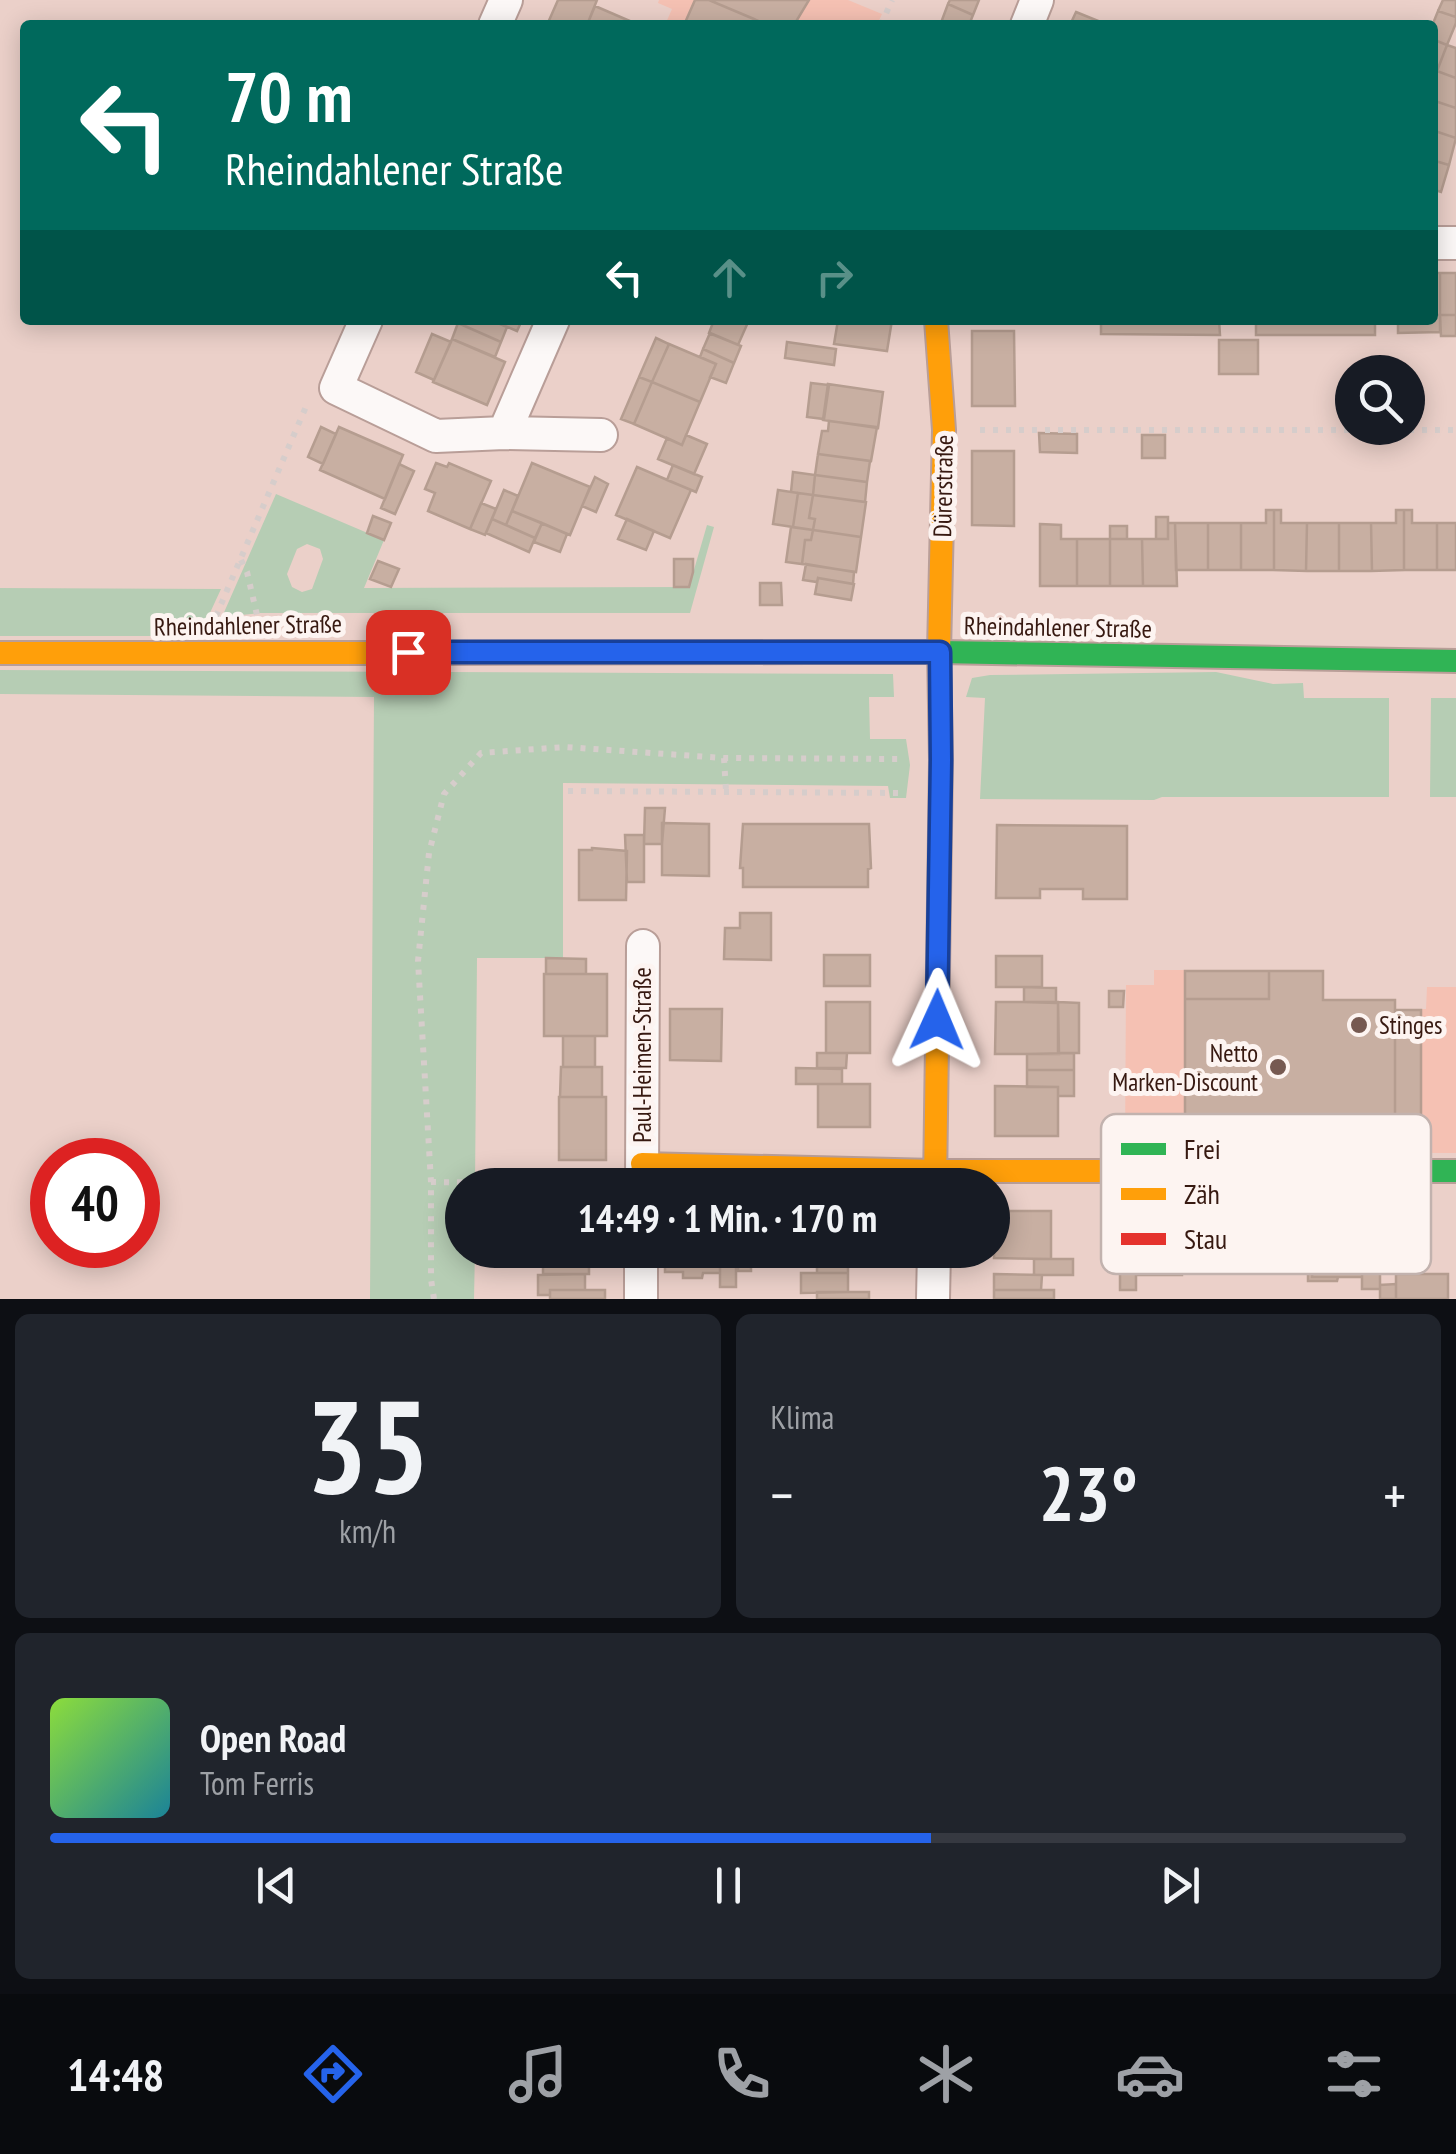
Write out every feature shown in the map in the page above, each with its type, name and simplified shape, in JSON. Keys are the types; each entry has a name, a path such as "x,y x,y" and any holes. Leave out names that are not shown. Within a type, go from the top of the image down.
{"street":[{"path":"364,325 336,388 436,436 601,435"},
{"path":"504,433 552,325"},
{"name":"Dürerstraße","path":"935,1168 944,430 936,325"},
{"name":"Rheindahlener Straße","path":"0,653 940,652 1456,661"},
{"name":"Paul-Heimen-Straße","path":"642,946 642,1168"},
{"name":"Paul-Heimen-Straße","path":"1431,1171 1456,1171"},
{"name":"Paul-Heimen-Straße","path":"1010,1177 1101,1176"},
{"path":"641,1268 641,1299"},
{"path":"934,1268 934,1299"}],"path":[{"path":"198,654 308,402 336,388"},
{"path":"944,430 1456,430"},
{"path":"241,559 262,626"},
{"path":"434,1299 418,961 429,853 444,794 481,753 565,746 724,758 941,760"},
{"path":"724,758 726,791"},
{"path":"568,791 940,794"},
{"path":"431,1182 445,1182"}],"shaded area":[{"path":"848,0 882,14 879,20 667,20 672,9 658,3"},
{"path":"1154,970 1324,970 1323,999 1395,999 1396,1010 1426,1009 1427,987 1456,987 1456,1153 1431,1153 1431,1114 1125,1114 1126,985 1154,985"}],"green space":[{"path":"276,494 384,540 364,588 689,587 707,525 714,527 690,613 260,613 222,617","holes":["307,544 320,549 323,559 312,589 302,592 292,587 287,574 297,549"]},
{"path":"0,588 221,589 203,636 0,636"},
{"path":"0,670 893,674 894,697 869,697 870,739 906,739 910,765 906,798 890,798 888,786 563,783 563,958 477,958 475,1168 445,1168 445,1268 475,1268 474,1299 370,1299 374,697 0,694"},
{"path":"1216,672 1273,684 1303,683 1304,698 1389,698 1389,797 980,799 985,698 966,697 972,678"},
{"path":"1431,698 1456,698 1456,797 1430,797"}],"building":[{"path":"558,0 597,0 589,20 549,20"},
{"path":"695,0 709,0 754,19 754,20 686,20"},
{"path":"709,0 809,0 797,20 756,20"},
{"path":"950,0 979,0 973,15 948,4"},
{"path":"1443,0 1456,0 1456,17 1438,11"},
{"path":"948,4 973,15 971,20 942,20"},
{"path":"595,6 627,20 589,20"},
{"path":"1438,11 1456,17 1447,45 1438,41 1438,20 1434,20"},
{"path":"1076,12 1096,20 1072,20"},
{"path":"1438,41 1447,45 1438,68"},
{"path":"1447,45 1456,48 1456,78 1438,68"},
{"path":"1438,71 1456,78 1456,108 1438,102"},
{"path":"1438,102 1456,108 1456,138 1438,132"},
{"path":"1438,132 1456,138 1449,165 1438,162"},
{"path":"1438,162 1449,165 1441,192 1438,191"},
{"path":"1438,273 1440,273 1438,315"},
{"path":"1440,273 1456,273 1456,315 1440,315"},
{"path":"1440,315 1440,332 1398,333 1398,325 1438,325"},
{"path":"1440,315 1456,315 1456,336 1441,336"},
{"path":"457,325 463,325 501,342 495,357 452,339"},
{"path":"463,325 507,327 501,342"},
{"path":"712,325 747,325 738,345 709,333"},
{"path":"837,325 891,325 887,351 834,344"},
{"path":"1101,325 1219,325 1220,335 1101,334"},
{"path":"1256,325 1375,325 1375,335 1256,335"},
{"path":"972,331 1014,331 1015,406 972,406"},
{"path":"710,333 741,346 734,363 703,349"},
{"path":"432,334 451,342 434,380 416,372"},
{"path":"656,338 669,344 652,382 639,377"},
{"path":"452,339 505,362 487,405 433,382"},
{"path":"1219,340 1258,340 1258,374 1219,374"},
{"path":"787,342 836,349 834,365 785,358"},
{"path":"669,344 716,364 700,402 652,382"},
{"path":"703,349 734,363 726,383 710,377 716,364 700,357"},
{"path":"639,377 652,382 634,424 621,419"},
{"path":"652,382 700,402 682,445 634,424"},
{"path":"811,383 829,385 824,419 807,417"},
{"path":"828,384 883,392 878,428 823,420"},
{"path":"829,421 877,427 871,461 818,454 822,431 828,431"},
{"path":"321,427 336,434 323,464 308,457"},
{"path":"339,427 403,455 385,499 320,470"},
{"path":"1039,433 1077,434 1077,453 1040,452"},
{"path":"686,435 707,444 694,474 658,459 667,438 682,445"},
{"path":"1142,435 1165,435 1165,458 1142,458"},
{"path":"972,451 1014,451 1014,526 972,525"},
{"path":"818,454 870,461 867,482 815,475"},
{"path":"436,463 447,467 449,463 491,481 470,529 428,511 435,493 425,489"},
{"path":"532,463 590,487 570,535 512,511"},
{"path":"399,464 414,471 395,514 381,508"},
{"path":"673,465 702,477 696,492 667,480"},
{"path":"637,467 691,490 670,538 616,515"},
{"path":"793,472 815,475 813,495 791,492"},
{"path":"815,475 867,482 865,502 813,495"},
{"path":"595,477 608,484 596,512 582,506"},
{"path":"504,490 518,496 506,525 492,519"},
{"path":"778,490 798,493 793,527 773,524"},
{"path":"798,493 813,495 809,518 815,519 813,530 793,527"},
{"path":"813,495 866,502 861,537 813,530 815,519 809,518"},
{"path":"481,503 496,509 485,535 470,529"},
{"path":"1266,510 1274,510 1274,570 1241,570 1241,523 1266,523"},
{"path":"1274,510 1281,510 1281,523 1307,523 1306,571 1274,570"},
{"path":"1396,510 1404,510 1404,570 1372,571 1371,523 1396,523"},
{"path":"1404,510 1412,510 1412,523 1437,523 1437,570 1404,570"},
{"path":"512,511 542,523 535,538 506,525"},
{"path":"373,516 391,523 384,540 367,533"},
{"path":"1156,517 1168,517 1168,539 1156,539"},
{"path":"492,519 535,538 529,552 486,533"},
{"path":"627,519 654,531 646,550 618,539"},
{"path":"542,523 567,534 560,552 534,542"},
{"path":"1168,523 1175,523 1177,586 1143,586 1142,539 1168,539"},
{"path":"1175,523 1208,523 1208,570 1176,570"},
{"path":"1208,523 1241,523 1241,570 1208,570"},
{"path":"1307,523 1339,523 1339,571 1306,571"},
{"path":"1339,523 1371,523 1372,571 1339,571"},
{"path":"1437,523 1456,523 1456,570 1437,570"},
{"path":"1040,524 1061,525 1061,539 1077,539 1077,586 1040,586"},
{"path":"1110,526 1127,526 1127,539 1110,539"},
{"path":"791,527 813,530 811,540 805,540 802,564 786,562"},
{"path":"813,530 861,537 856,572 802,564 805,540 811,540"},
{"path":"1077,539 1110,539 1110,586 1077,586"},
{"path":"1110,539 1142,539 1143,586 1110,586"},
{"path":"674,559 693,559 689,587 674,587"},
{"path":"378,561 399,569 391,587 370,579"},
{"path":"806,564 854,572 853,584 818,578 817,582 803,580"},
{"path":"818,578 854,584 851,600 815,594"},
{"path":"760,583 781,583 782,605 760,605"},
{"path":"645,808 665,808 662,844 644,844"},
{"path":"662,823 709,824 709,876 662,875"},
{"path":"743,824 869,824 868,887 743,887"},
{"path":"997,825 1127,826 1127,899 1083,899 1083,889 1040,889 1040,898 996,898"},
{"path":"625,835 644,835 644,882 627,882"},
{"path":"579,850 627,851 626,900 579,900"},
{"path":"740,913 771,913 771,960 724,959 725,928 740,928"},
{"path":"824,955 870,955 870,986 824,986"},
{"path":"996,956 1042,956 1042,987 996,987"},
{"path":"546,958 586,959 586,974 546,974"},
{"path":"1185,971 1269,971 1269,999 1185,999"},
{"path":"1269,971 1323,971 1323,1000 1395,1000 1395,1114 1185,1114 1185,999 1269,999"},
{"path":"544,974 607,974 607,1036 544,1036"},
{"path":"1024,987 1056,988 1056,1003 1024,1002"},
{"path":"1109,991 1124,991 1123,1007 1109,1007"},
{"path":"826,1002 870,1002 870,1053 826,1053"},
{"path":"996,1002 1058,1002 1059,1054 995,1054"},
{"path":"1058,1002 1079,1003 1079,1053 1058,1053"},
{"path":"670,1009 722,1009 721,1061 670,1060"},
{"path":"1395,1010 1421,1010 1421,1114 1395,1114"},
{"path":"563,1036 595,1036 595,1067 563,1067"},
{"path":"817,1053 847,1053 846,1068 817,1068"},
{"path":"1074,1053 1074,1070 1027,1070 1027,1054"},
{"path":"561,1067 602,1067 602,1097 560,1097"},
{"path":"796,1068 842,1069 842,1084 796,1084"},
{"path":"1027,1070 1074,1070 1074,1096 1058,1096 1058,1087 1027,1087"},
{"path":"818,1084 870,1084 870,1127 818,1127"},
{"path":"995,1086 1058,1087 1058,1136 995,1136"},
{"path":"559,1097 606,1097 606,1160 559,1160"},
{"path":"1010,1211 1051,1211 1051,1259 1010,1258"},
{"path":"1034,1259 1073,1259 1073,1275 1034,1275"},
{"path":"543,1268 589,1268 589,1274 543,1274"},
{"path":"665,1268 720,1268 720,1273 703,1273 702,1278 683,1278 683,1272 665,1272"},
{"path":"720,1268 736,1268 736,1287 720,1287"},
{"path":"817,1268 848,1268 848,1273 817,1273"},
{"path":"801,1273 848,1273 848,1292 801,1293"},
{"path":"585,1274 585,1290 550,1290 550,1295 538,1295 538,1275"},
{"path":"994,1274 1042,1275 1041,1290 994,1290"},
{"path":"1120,1274 1136,1274 1136,1290 1120,1290"},
{"path":"1308,1274 1338,1277 1337,1281 1308,1281"},
{"path":"1312,1274 1362,1274 1362,1277"},
{"path":"1362,1274 1380,1274 1380,1289 1362,1289"},
{"path":"1396,1274 1448,1274 1448,1299 1396,1299"},
{"path":"1396,1284 1396,1299 1380,1299 1380,1285"},
{"path":"550,1290 605,1290 605,1299 550,1299"},
{"path":"994,1290 1054,1290 1054,1299 994,1299"},
{"path":"817,1292 869,1292 869,1299 817,1299"}],"traffic: fast":[{"path":"808,652 1456,661"},
{"path":"1431,1171 1456,1171"}],"traffic: slow":[{"path":"935,1168 944,430 936,325"},
{"path":"0,653 445,653"},
{"path":"642,1164 1101,1171"}],"traffic: jam":[{"path":"445,653 808,652"}],"place":[{"name":"Stinges","path":"1359,1025"},
{"name":"Netto Marken-Discount","path":"1278,1067"}],"route":[{"path":"408,652 940,652 937,1020"}]}
